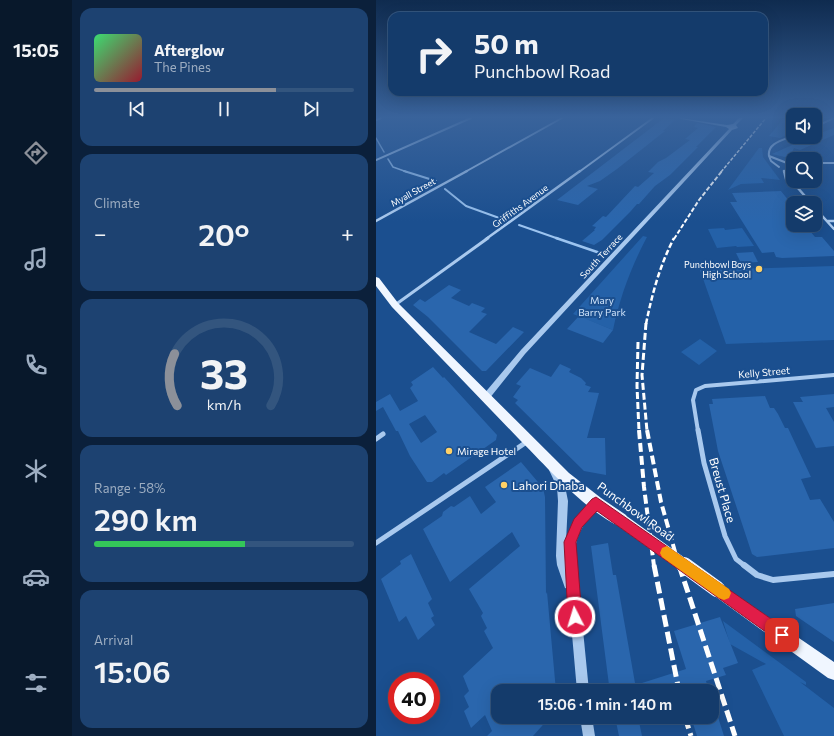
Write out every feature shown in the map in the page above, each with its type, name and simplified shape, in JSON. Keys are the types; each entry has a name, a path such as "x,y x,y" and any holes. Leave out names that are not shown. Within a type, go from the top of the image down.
{"main road":[{"name":"Punchbowl Road","path":"376,280 395,305 528,441 596,503 834,672"}],"street":[{"path":"376,160 393,152"},
{"name":"Myall Street","path":"376,221 500,152"},
{"name":"Griffiths Avenue","path":"395,305 606,152"},
{"name":"South Terrace","path":"486,398 523,352 707,152"},
{"path":"768,152 771,161 779,167"},
{"path":"769,156 786,163"},
{"path":"822,164 834,163"},
{"path":"786,169 784,170 786,179"},
{"path":"798,188 805,196"},
{"path":"822,216 834,229"},
{"path":"827,221 834,220"},
{"name":"Kelly Street","path":"696,390 709,385 834,375"},
{"name":"Breust Place","path":"696,390 694,396 694,406 704,463 728,544 736,559 742,565 764,578 781,580 834,574"},
{"path":"376,439 383,434"},
{"path":"376,543 528,441"},
{"path":"548,460 562,492 561,556 562,565 572,591"},
{"path":"582,684 572,591 570,549 572,536 578,523 596,503"},
{"path":"587,724 589,736"}],"green space":[{"path":"756,152 762,152 763,157 780,180 761,178 764,183 741,184 728,190"},
{"path":"724,228 725,230 742,228 754,246 717,248 708,229"},
{"name":"Mary Barry Park","path":"643,236 647,237 627,282 613,330 573,314"},
{"path":"834,266 834,340 726,344 700,270"},
{"path":"700,339 717,351 699,365 681,352"},
{"path":"723,621 806,682 806,685 800,682 834,708 834,736 784,736 752,670 766,664 730,644"}],"building":[{"path":"619,152 638,152 600,181 587,186 598,189 578,205 557,200"},
{"path":"674,152 693,152 670,175 655,186 602,240 594,245 582,241 595,230 596,227 592,226 603,216 606,217 635,186 638,187 654,173 648,172 658,162"},
{"path":"776,152 786,152 786,157 772,154"},
{"path":"781,191 786,197 786,232 811,232 815,237 822,237 834,251 834,256 782,258 776,257 774,252 762,253 730,202 737,202 732,193"},
{"path":"753,252 758,262 741,263 736,253"},
{"path":"449,285 461,290 451,298 469,306 472,303 485,308 481,312 487,314 469,332 496,344 513,327 524,332 486,371 482,371 428,317 413,305 420,299 425,302"},
{"path":"579,316 613,330 603,343 567,329"},
{"path":"560,364 571,369 569,372 581,378 586,383 585,385 591,387 588,392 599,393 587,438 605,438 606,475 584,471 515,403 518,400 513,397 521,386 516,384 530,368 551,377"},
{"path":"433,367 497,435 496,440 446,475 444,473 432,482 427,482 410,456 398,431 396,431 383,407 376,411 376,402 390,394 400,411 418,401 410,388 413,385 411,382","holes":["425,415 437,432 421,443 409,424"]},
{"path":"834,394 834,407 826,408 834,422 834,446 816,448 793,402 803,402 800,397"},
{"path":"765,396 770,408 774,408 785,428 788,428 811,477 801,479 810,500 820,499 834,522 834,548 757,557 752,554 718,451 709,404 713,404 712,399"},
{"path":"521,462 543,488 545,497 546,594 547,592 555,684 491,684 491,724 544,724 533,736 487,736 492,731 485,715 471,728 464,711 469,707 464,696 469,691 463,676 493,648 484,631 487,628 481,616 483,613 469,589 520,546 512,532 450,582 423,529 442,516 443,512 451,506 454,507 470,496 481,514 496,502 485,487"},
{"path":"608,543 613,575 616,575 635,683 609,684 591,546"},
{"path":"411,554 432,599 428,603 434,616 431,618 435,625 418,640 406,616 399,622 381,579 401,564 400,561"},
{"path":"834,603 834,642 796,616 795,609"},
{"path":"720,617 738,663 723,668 726,675 706,681 707,684 642,684 686,669 674,631"},
{"path":"719,720 724,736 697,736 693,724 719,724"},
{"path":"616,724 639,724 642,736 619,736"}],"waterway":[{"path":"388,159 393,167 406,172"},
{"path":"406,172 436,181"},
{"path":"445,189 466,206 502,219"},
{"path":"519,225 559,239"},
{"path":"556,238 600,253"}],"railway":[{"path":"721,172 737,152"},
{"path":"674,239 699,200 722,171"},
{"path":"646,324 657,280 674,238"},
{"path":"646,323 642,375 647,431"},
{"path":"638,342 637,386 639,431"},
{"path":"639,430 644,487 654,566"},
{"path":"647,430 661,502 679,566"},
{"path":"654,565 678,684"},
{"path":"679,565 735,736"},
{"path":"687,724 691,736"}],"slow traffic":[{"path":"667,553 724,593"}],"place":[{"name":"Punchbowl Boys High School","path":"759,269"},
{"name":"Mirage Hotel","path":"449,451"},
{"name":"Lahori Dhaba","path":"504,485"}],"route":[{"path":"575,617 572,591 570,542 578,523 596,503 782,635"}]}
